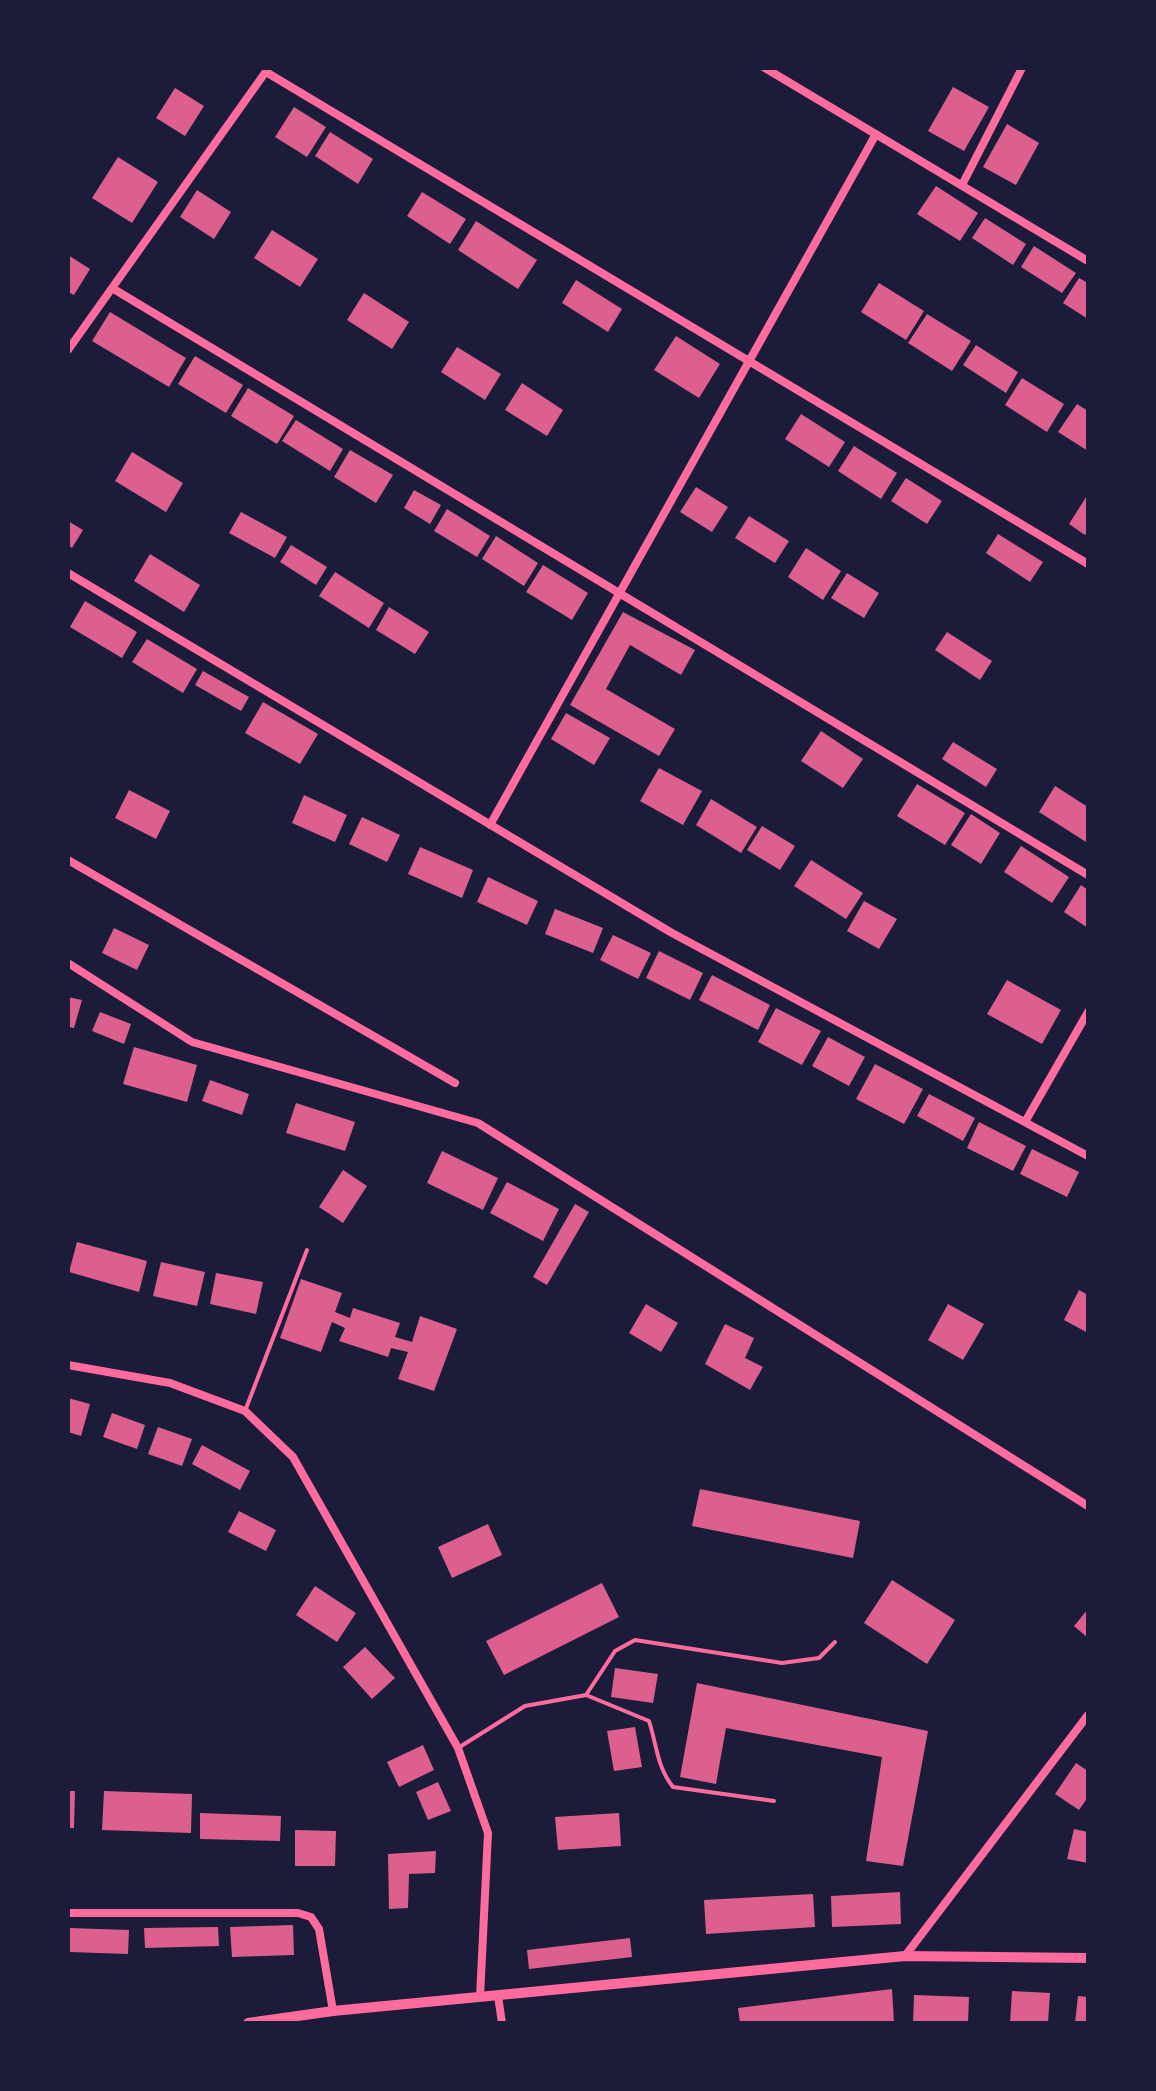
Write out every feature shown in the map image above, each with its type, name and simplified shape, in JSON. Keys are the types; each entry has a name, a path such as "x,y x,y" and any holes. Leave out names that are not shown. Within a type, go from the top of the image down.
{"street":[{"path":"765,68 1088,261"},
{"path":"962,185 1022,68"},
{"path":"68,350 267,70 1088,564"},
{"path":"490,825 876,134"},
{"path":"112,288 1088,875"},
{"path":"68,573 672,933 1088,1156"},
{"path":"68,860 455,1083"},
{"path":"68,963 192,1042 478,1123 1088,1506"},
{"path":"1025,1122 1088,1012"},
{"path":"68,1365 170,1383 245,1411 293,1457 458,1748 488,1833 480,1997"},
{"path":"905,1956 1088,1715"},
{"path":"68,1913 298,1913 311,1917 319,1929 333,2011"},
{"path":"248,2023 333,2011 905,1956 1088,1958"},
{"path":"498,1996 502,2023"}],"lane":[{"path":"245,1411 307,1250"},
{"path":"586,1695 615,1651 635,1640 662,1641 782,1663 819,1658 835,1642"},
{"path":"458,1748 525,1706 586,1695 649,1721 657,1747 659,1770 673,1787 774,1801"}],"building":[{"path":"953,87 989,107 964,151 928,131"},
{"path":"175,88 204,106 185,136 156,118"},
{"path":"294,107 326,127 307,157 275,137"},
{"path":"1007,124 1039,143 1016,185 983,167"},
{"path":"330,132 373,159 358,184 315,156"},
{"path":"118,157 158,182 132,223 92,198"},
{"path":"936,186 978,213 960,241 917,214"},
{"path":"197,190 231,212 214,239 180,217"},
{"path":"422,192 466,219 450,244 407,216"},
{"path":"985,218 1026,244 1013,265 972,238"},
{"path":"476,221 537,260 518,289 458,250"},
{"path":"272,230 318,259 300,287 254,258"},
{"path":"1034,246 1076,273 1062,293 1021,267"},
{"path":"68,255 90,269 74,295 68,292"},
{"path":"1079,278 1088,283 1088,319 1063,303"},
{"path":"576,280 622,309 608,332 562,303"},
{"path":"879,283 924,311 906,340 861,312"},
{"path":"364,293 409,322 392,349 347,320"},
{"path":"110,312 186,358 169,387 92,341"},
{"path":"927,314 971,341 952,371 908,343"},
{"path":"676,336 720,364 699,398 654,370"},
{"path":"976,345 1018,372 1006,393 963,365"},
{"path":"457,347 501,374 485,400 441,372"},
{"path":"195,356 243,385 226,413 178,384"},
{"path":"1022,378 1064,404 1047,432 1005,405"},
{"path":"522,383 563,410 547,436 505,410"},
{"path":"248,388 294,416 277,444 231,416"},
{"path":"1077,404 1088,411 1088,451 1058,432"},
{"path":"801,414 845,442 829,467 785,439"},
{"path":"296,420 343,449 330,471 282,441"},
{"path":"854,446 897,473 881,499 838,471"},
{"path":"350,450 393,475 376,503 334,477"},
{"path":"132,452 183,483 166,512 115,481"},
{"path":"906,478 942,501 927,524 891,501"},
{"path":"696,487 728,507 712,532 680,512"},
{"path":"414,490 441,505 430,524 404,508"},
{"path":"1088,494 1088,530 1085,535 1069,524"},
{"path":"447,509 490,536 477,557 434,531"},
{"path":"241,512 287,537 275,558 229,533"},
{"path":"749,516 789,541 775,563 735,538"},
{"path":"68,521 83,530 72,548 68,545"},
{"path":"998,534 1043,562 1030,582 986,553"},
{"path":"496,536 538,563 524,586 482,559"},
{"path":"291,545 327,567 316,585 280,562"},
{"path":"806,548 841,571 823,600 788,577"},
{"path":"150,554 200,585 184,612 134,581"},
{"path":"543,565 588,593 572,620 526,592"},
{"path":"335,572 384,603 369,628 319,596"},
{"path":"847,573 879,593 864,618 831,598"},
{"path":"85,601 137,632 122,658 70,627"},
{"path":"389,607 429,632 415,654 376,630"},
{"path":"623,612 695,650 681,675 630,645 606,689 675,729 659,756 570,705"},
{"path":"947,632 992,661 980,680 935,650"},
{"path":"147,639 197,669 183,693 132,662"},
{"path":"203,671 249,697 241,711 195,685"},
{"path":"263,702 318,734 300,764 245,733"},
{"path":"566,713 610,738 594,765 551,739"},
{"path":"821,731 863,759 843,788 801,761"},
{"path":"953,742 997,769 986,787 942,759"},
{"path":"659,768 702,791 683,825 640,801"},
{"path":"917,784 965,813 945,845 897,816"},
{"path":"1055,786 1088,807 1086,842 1039,812"},
{"path":"129,790 170,811 156,839 115,818"},
{"path":"304,795 347,815 335,842 292,823"},
{"path":"711,799 757,827 741,853 696,825"},
{"path":"971,814 1000,833 981,864 951,845"},
{"path":"362,817 400,835 387,862 349,844"},
{"path":"762,826 795,846 780,870 747,850"},
{"path":"1021,846 1069,877 1052,903 1004,872"},
{"path":"420,847 473,870 462,898 408,874"},
{"path":"811,860 863,893 846,919 794,886"},
{"path":"488,877 538,901 527,925 477,902"},
{"path":"1081,885 1088,890 1088,928 1064,912"},
{"path":"864,901 897,919 879,949 847,931"},
{"path":"555,909 603,928 593,953 545,934"},
{"path":"114,928 149,945 137,970 102,953"},
{"path":"613,935 651,953 638,979 600,960"},
{"path":"659,951 703,973 690,1000 646,978"},
{"path":"712,975 770,1005 758,1030 699,1000"},
{"path":"1007,980 1061,1010 1042,1044 987,1014"},
{"path":"68,997 82,1000 74,1028 68,1027"},
{"path":"776,1008 821,1031 802,1065 758,1042"},
{"path":"100,1012 131,1024 124,1044 92,1031"},
{"path":"828,1037 865,1057 849,1086 812,1066"},
{"path":"134,1047 197,1065 187,1102 123,1084"},
{"path":"875,1064 923,1089 904,1124 856,1099"},
{"path":"210,1080 249,1094 242,1115 202,1101"},
{"path":"929,1094 975,1118 963,1141 917,1116"},
{"path":"296,1103 355,1122 345,1151 286,1133"},
{"path":"979,1122 1026,1146 1013,1171 967,1148"},
{"path":"1032,1149 1079,1172 1067,1197 1020,1174"},
{"path":"442,1151 498,1178 483,1210 427,1183"},
{"path":"343,1170 367,1186 343,1223 319,1207"},
{"path":"507,1182 559,1209 543,1241 490,1213"},
{"path":"575,1204 589,1212 547,1285 533,1277"},
{"path":"77,1242 147,1261 139,1292 69,1272"},
{"path":"161,1262 205,1272 197,1306 153,1296"},
{"path":"216,1273 263,1282 256,1314 210,1304"},
{"path":"301,1279 342,1293 335,1312 350,1318 353,1308 400,1323 395,1337 412,1342 420,1316 457,1329 434,1391 398,1379 408,1352 391,1348 388,1357 339,1341 345,1328 332,1322 321,1352 280,1338"},
{"path":"1079,1290 1088,1295 1088,1333 1064,1320"},
{"path":"646,1304 678,1323 661,1352 629,1333"},
{"path":"948,1304 984,1324 963,1360 928,1340"},
{"path":"725,1324 754,1338 745,1358 763,1367 750,1390 705,1364"},
{"path":"68,1398 90,1404 81,1436 68,1432"},
{"path":"112,1413 145,1425 137,1449 103,1437"},
{"path":"158,1427 192,1439 182,1466 148,1454"},
{"path":"202,1445 250,1471 240,1490 192,1464"},
{"path":"700,1489 860,1521 853,1558 692,1526"},
{"path":"239,1511 276,1530 266,1551 228,1532"},
{"path":"488,1524 502,1555 452,1578 438,1547"},
{"path":"892,1580 955,1620 927,1664 864,1623"},
{"path":"602,1583 619,1617 504,1675 486,1641"},
{"path":"315,1586 356,1613 337,1642 296,1615"},
{"path":"1088,1609 1088,1638 1074,1626"},
{"path":"365,1647 395,1678 372,1699 343,1667"},
{"path":"615,1668 658,1674 653,1703 611,1697"},
{"path":"697,1683 928,1731 903,1866 866,1861 882,1757 726,1728 716,1784 680,1777"},
{"path":"635,1727 642,1767 614,1771 607,1731"},
{"path":"423,1745 434,1770 399,1787 387,1762"},
{"path":"1076,1763 1088,1771 1088,1797 1079,1810 1055,1794"},
{"path":"438,1782 451,1811 428,1820 416,1792"},
{"path":"68,1791 75,1791 74,1828 68,1828"},
{"path":"104,1791 192,1794 191,1833 102,1830"},
{"path":"200,1813 281,1816 280,1841 200,1839"},
{"path":"619,1813 621,1846 558,1850 555,1817"},
{"path":"1074,1829 1088,1832 1088,1863 1067,1859"},
{"path":"295,1830 336,1831 335,1866 295,1866"},
{"path":"436,1851 435,1873 409,1874 408,1908 389,1909 388,1854"},
{"path":"900,1892 901,1924 832,1927 831,1896"},
{"path":"813,1894 815,1927 706,1934 704,1900"},
{"path":"293,1925 294,1955 232,1957 230,1927"},
{"path":"218,1927 219,1946 145,1948 144,1928"},
{"path":"70,1928 129,1930 128,1954 70,1952"},
{"path":"630,1938 632,1957 529,1969 527,1950"},
{"path":"892,1989 894,2023 740,2023 738,2008"},
{"path":"1012,1991 1050,1993 1048,2023 1010,2023"},
{"path":"914,1995 969,1997 968,2023 913,2023"},
{"path":"1078,1996 1088,1997 1088,2023 1075,2023"}]}
